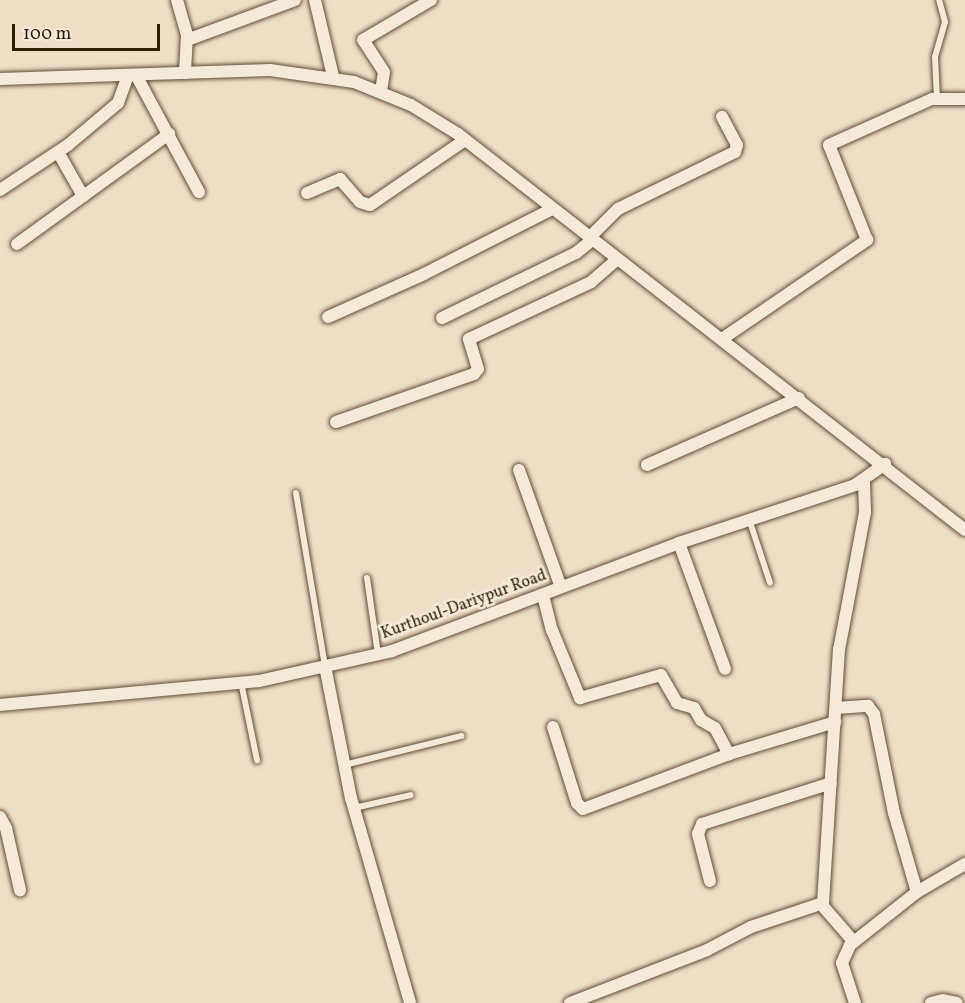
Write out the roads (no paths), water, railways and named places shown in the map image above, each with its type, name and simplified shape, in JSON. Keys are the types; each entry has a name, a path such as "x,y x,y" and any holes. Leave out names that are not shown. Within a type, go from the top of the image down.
{"street":[{"path":"177,0 186,22 185,74"},
{"path":"187,40 295,0"},
{"path":"315,0 333,76"},
{"path":"381,91 384,72 363,40 431,0"},
{"path":"0,79 270,70 333,76 381,91 437,120 465,140 617,260 885,464 965,530"},
{"path":"132,75 169,134 199,192"},
{"path":"0,190 58,152 118,103 132,75"},
{"path":"722,339 867,240 829,145 937,98 965,99"},
{"path":"442,318 576,253 618,209 735,152 737,145 722,117"},
{"path":"17,244 169,134"},
{"path":"307,192 340,180 360,202 370,205 465,140"},
{"path":"58,152 83,196"},
{"path":"328,316 424,274 552,209"},
{"path":"336,422 474,374 478,369 469,339 591,282 617,260"},
{"path":"647,465 799,398"},
{"name":"Kurthoul-Dariypur Road","path":"0,705 280,678 378,654 424,641 679,543 864,480 885,464"},
{"path":"519,470 561,587"},
{"path":"853,941 821,904 842,625 865,512 864,480"},
{"path":"679,543 725,669"},
{"path":"543,595 552,630 580,698 661,675 677,703 692,707 701,720 715,728 729,754"},
{"path":"326,666 354,808 410,1003"},
{"path":"836,708 868,706 874,714 894,813 917,892"},
{"path":"553,727 577,803 583,809 729,754 835,722"},
{"path":"710,881 698,834 702,824 831,783"},
{"path":"0,817 20,890"},
{"path":"855,1003 842,963 853,941 917,892 965,864"},
{"path":"570,1003 707,950 751,927 821,904"},
{"path":"931,1003 943,1000 957,1003"}],"lane":[{"path":"937,98 935,57 945,22 939,0"},
{"path":"296,493 326,666"},
{"path":"749,518 770,583"},
{"path":"367,578 378,654"},
{"path":"241,682 257,760"},
{"path":"344,765 461,736"},
{"path":"354,808 411,795"}]}
